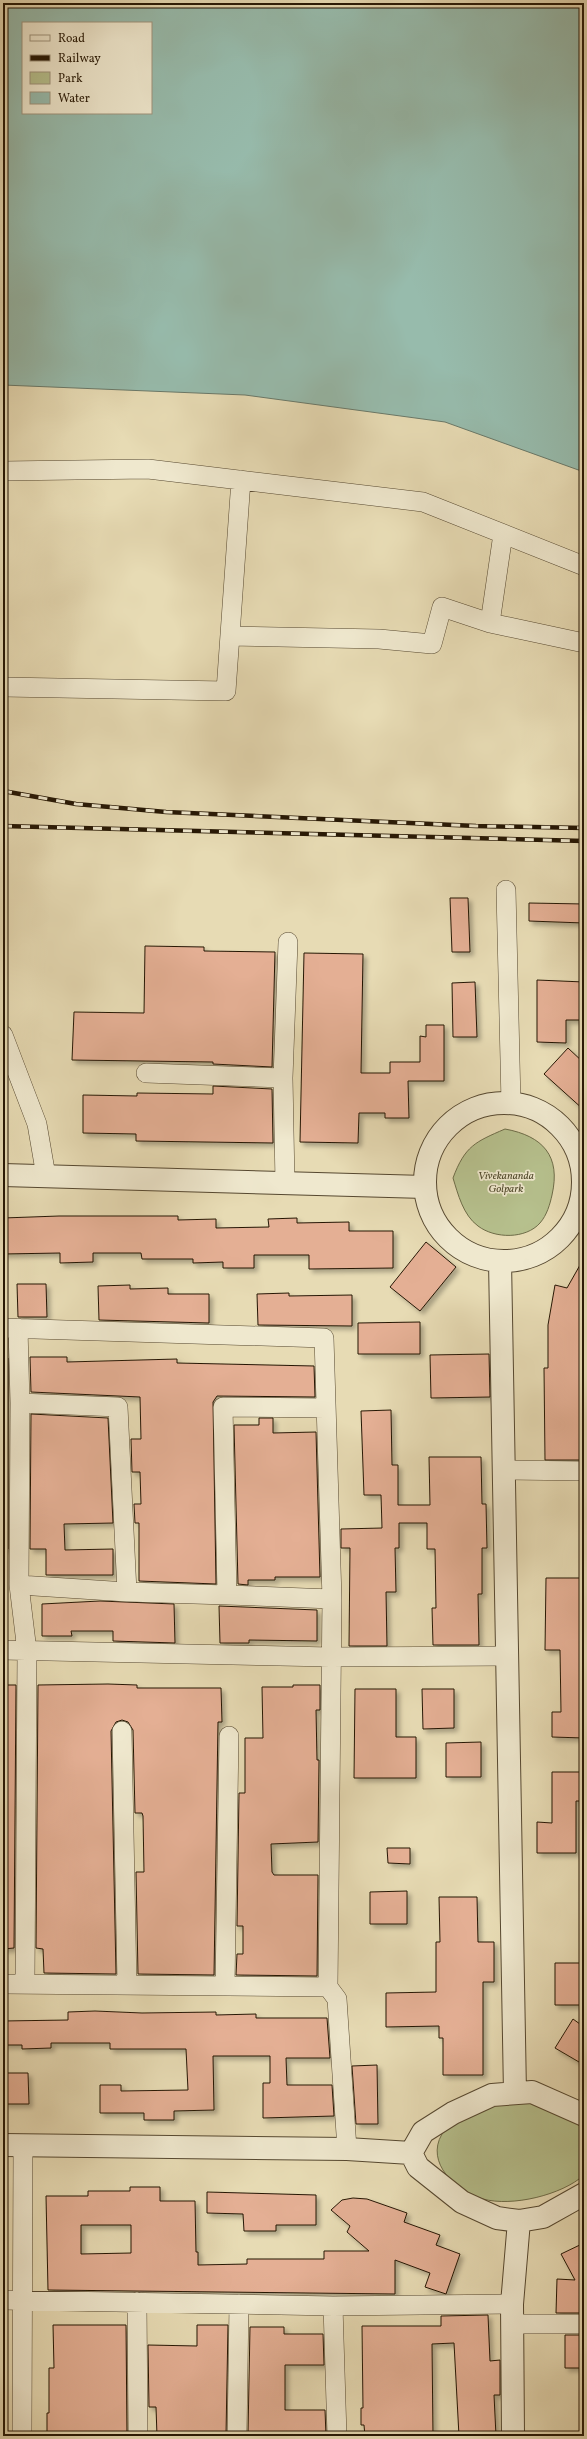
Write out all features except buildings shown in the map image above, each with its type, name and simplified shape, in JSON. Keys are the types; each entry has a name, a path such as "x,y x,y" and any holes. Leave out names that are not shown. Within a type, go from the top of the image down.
{"street":[{"path":"3,471 148,469 423,502 584,566"},
{"path":"3,687 226,691 241,480"},
{"path":"490,623 503,534"},
{"path":"230,636 379,639 432,644 442,606 490,623 584,643"},
{"path":"506,890 511,1103"},
{"path":"285,1183 283,1078 288,942"},
{"path":"3,1035 37,1124 46,1176"},
{"path":"146,1073 283,1078"},
{"path":"496,1103 511,1103 539,1111 562,1129 578,1154 584,1183 576,1214 558,1240 531,1256 500,1261 472,1254 448,1238 432,1215 425,1187 428,1157 443,1130 467,1111 496,1103"},
{"path":"3,1175 425,1187"},
{"path":"500,1261 515,2093"},
{"path":"25,1984 27,1651 19,1584 20,1403 10,1328 324,1338 332,1599 330,1657 328,1987 337,1999 347,2149"},
{"path":"20,1403 118,1407 127,1592"},
{"path":"227,1595 223,1407 325,1408"},
{"path":"503,1470 584,1471"},
{"path":"19,1584 127,1592 332,1599"},
{"path":"3,1650 330,1657 507,1656"},
{"path":"122,1732 127,1985"},
{"path":"225,1986 229,1736"},
{"path":"3,1984 328,1987"},
{"path":"410,2152 422,2132 453,2113 492,2095 532,2092 584,2115"},
{"path":"22,2436 22,2300 13,2146 347,2149 410,2152"},
{"path":"410,2152 418,2167 462,2202 497,2218 519,2221 543,2218 584,2194"},
{"path":"513,2436 512,2314 519,2221"},
{"path":"3,2300 333,2306 512,2314 584,2324"},
{"path":"137,2302 138,2436"},
{"path":"237,2436 239,2304"},
{"path":"333,2306 337,2436"}],"green space":[{"name":"Vivekananda Golpark","path":"505,1129 518,1132 539,1143 546,1150 554,1169 552,1195 545,1217 534,1228 527,1232 510,1235 501,1235 485,1230 478,1226 468,1216 453,1178 457,1167 472,1146"},
{"path":"505,2102 534,2103 584,2124 584,2175 575,2182 563,2188 536,2198 508,2201 483,2199 463,2190 454,2183 440,2165 437,2155 438,2145 445,2129 449,2124 462,2116"}],"water":[{"path":"3,3 584,3 584,472 445,422 245,395 3,385"}],"railway":[{"path":"3,791 76,804 166,812 476,826 584,828"},
{"path":"3,826 584,841"}]}
